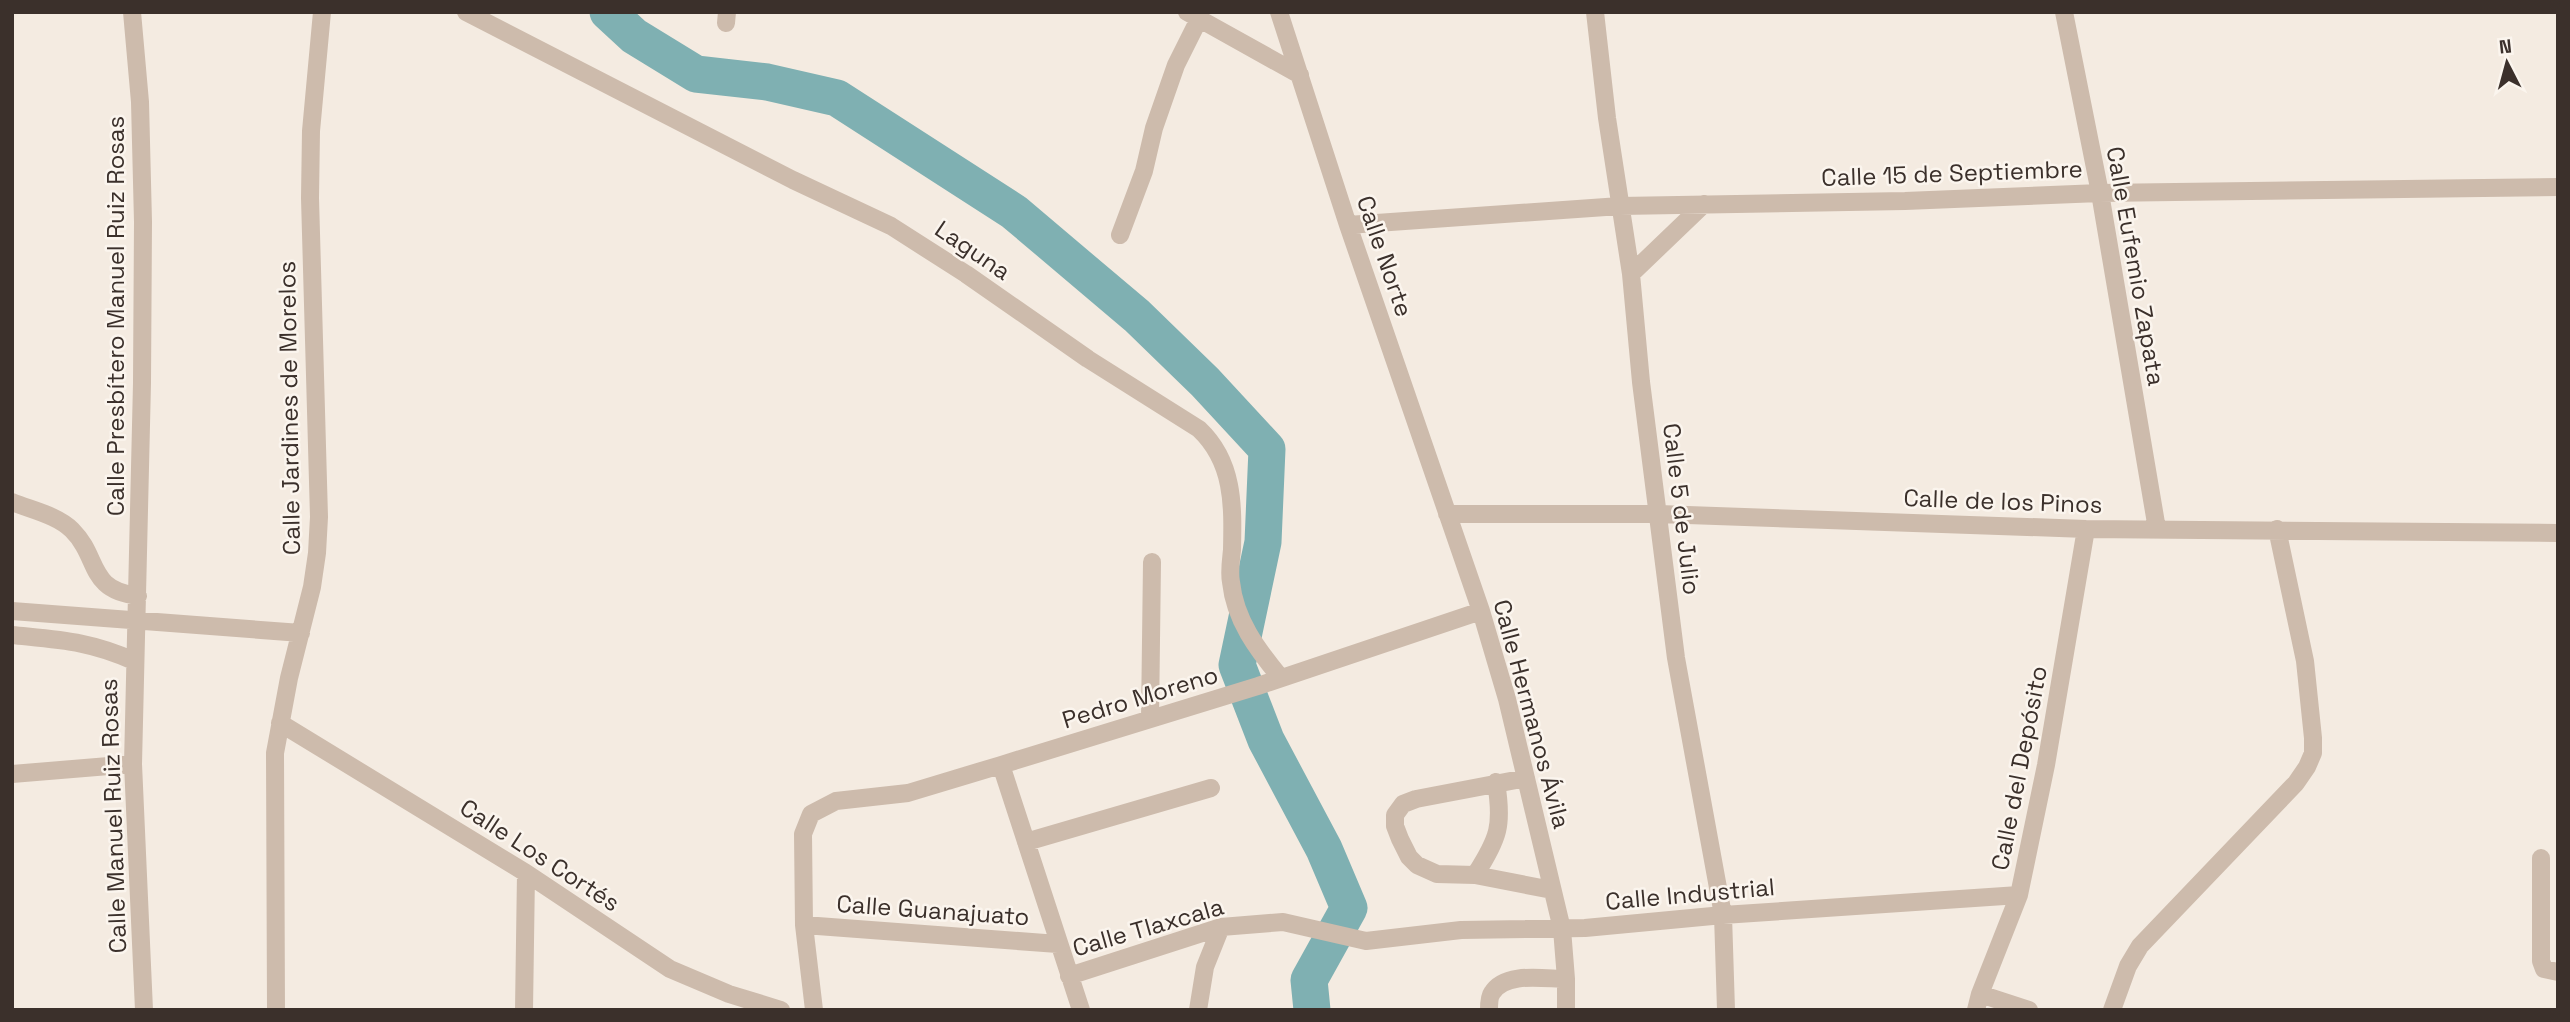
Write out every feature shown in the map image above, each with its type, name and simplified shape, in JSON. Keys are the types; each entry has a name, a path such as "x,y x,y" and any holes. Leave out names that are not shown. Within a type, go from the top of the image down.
{"street":[{"name":"Calle Presbítero Manuel Ruiz Rosas","path":"132,12 140,102 143,222 136,620"},
{"name":"Calle Jardines de Morelos","path":"276,1010 275,753 317,553 319,517 310,198 311,131 322,12"},
{"name":"Laguna","path":"466,12 793,180 891,226 966,274 1088,359 1199,429 1213,442 1226,473 1232,523 1230,581 1237,609 1260,652 1280,677"},
{"name":"Calle Norte","path":"1279,12 1348,225 1447,514"},
{"name":"Calle 5 de Julio","path":"1595,12 1631,274 1641,382 1676,658 1723,915 1726,1010"},
{"name":"Calle Eufemio Zapata","path":"2064,12 2100,193 2157,529"},
{"path":"1120,236 1144,171 1154,128 1193,16 1300,75"},
{"name":"Calle 15 de Septiembre","path":"1348,225 1620,206 1905,201 2100,193 2558,187"},
{"path":"1631,274 1704,204"},
{"path":"12,502 59,521 71,529 108,587 119,594 138,596"},
{"name":"Calle de los Pinos","path":"1447,514 1659,514 2086,529 2558,533"},
{"name":"Calle Hermanos Ávila","path":"1447,514 1481,611 1507,699 1526,778 1562,929 1566,1010"},
{"name":"Calle del Depósito","path":"1978,1002 2019,895 2046,765 2086,529"},
{"path":"2112,1010 2128,966 2140,946 2296,783 2313,753 2305,661 2277,529"},
{"path":"1150,719 1152,562"},
{"path":"12,611 301,634"},
{"name":"Pedro Moreno","path":"804,925 803,834 811,814 836,801 908,793 1258,686 1481,611"},
{"name":"Calle Manuel Ruiz Rosas","path":"136,620 133,764 144,1010"},
{"path":"12,635 82,643 105,648 134,661"},
{"name":"Calle Los Cortés","path":"280,723 526,873 670,969 729,994 781,1010"},
{"path":"12,775 133,764"},
{"path":"1001,765 1082,1010"},
{"path":"1526,778 1416,799 1403,804 1395,815 1395,826 1409,857 1437,874 1475,875 1552,890"},
{"path":"1475,875 1496,840 1500,823 1496,782"},
{"path":"1026,842 1211,788"},
{"path":"2541,858 2541,961 2544,969 2558,972"},
{"path":"524,1010 526,873"},
{"name":"Calle Industrial","path":"1366,941 1461,930 1562,929 2019,895"},
{"name":"Calle Tlaxcala","path":"1069,976 1221,927 1283,922 1366,941"},
{"path":"804,925 814,1010"},
{"name":"Calle Guanajuato","path":"804,925 1059,944"},
{"path":"1198,1010 1205,967 1221,927"},
{"path":"1489,1010 1491,994 1503,984 1520,978 1566,979"},
{"path":"1978,1002 2029,1010"}],"waterway":[{"path":"608,12 634,36 696,74 767,82 837,98 1014,212 1137,316 1205,382 1267,449 1263,542 1237,665 1266,740 1324,849 1349,908 1309,980 1312,1010"}]}
